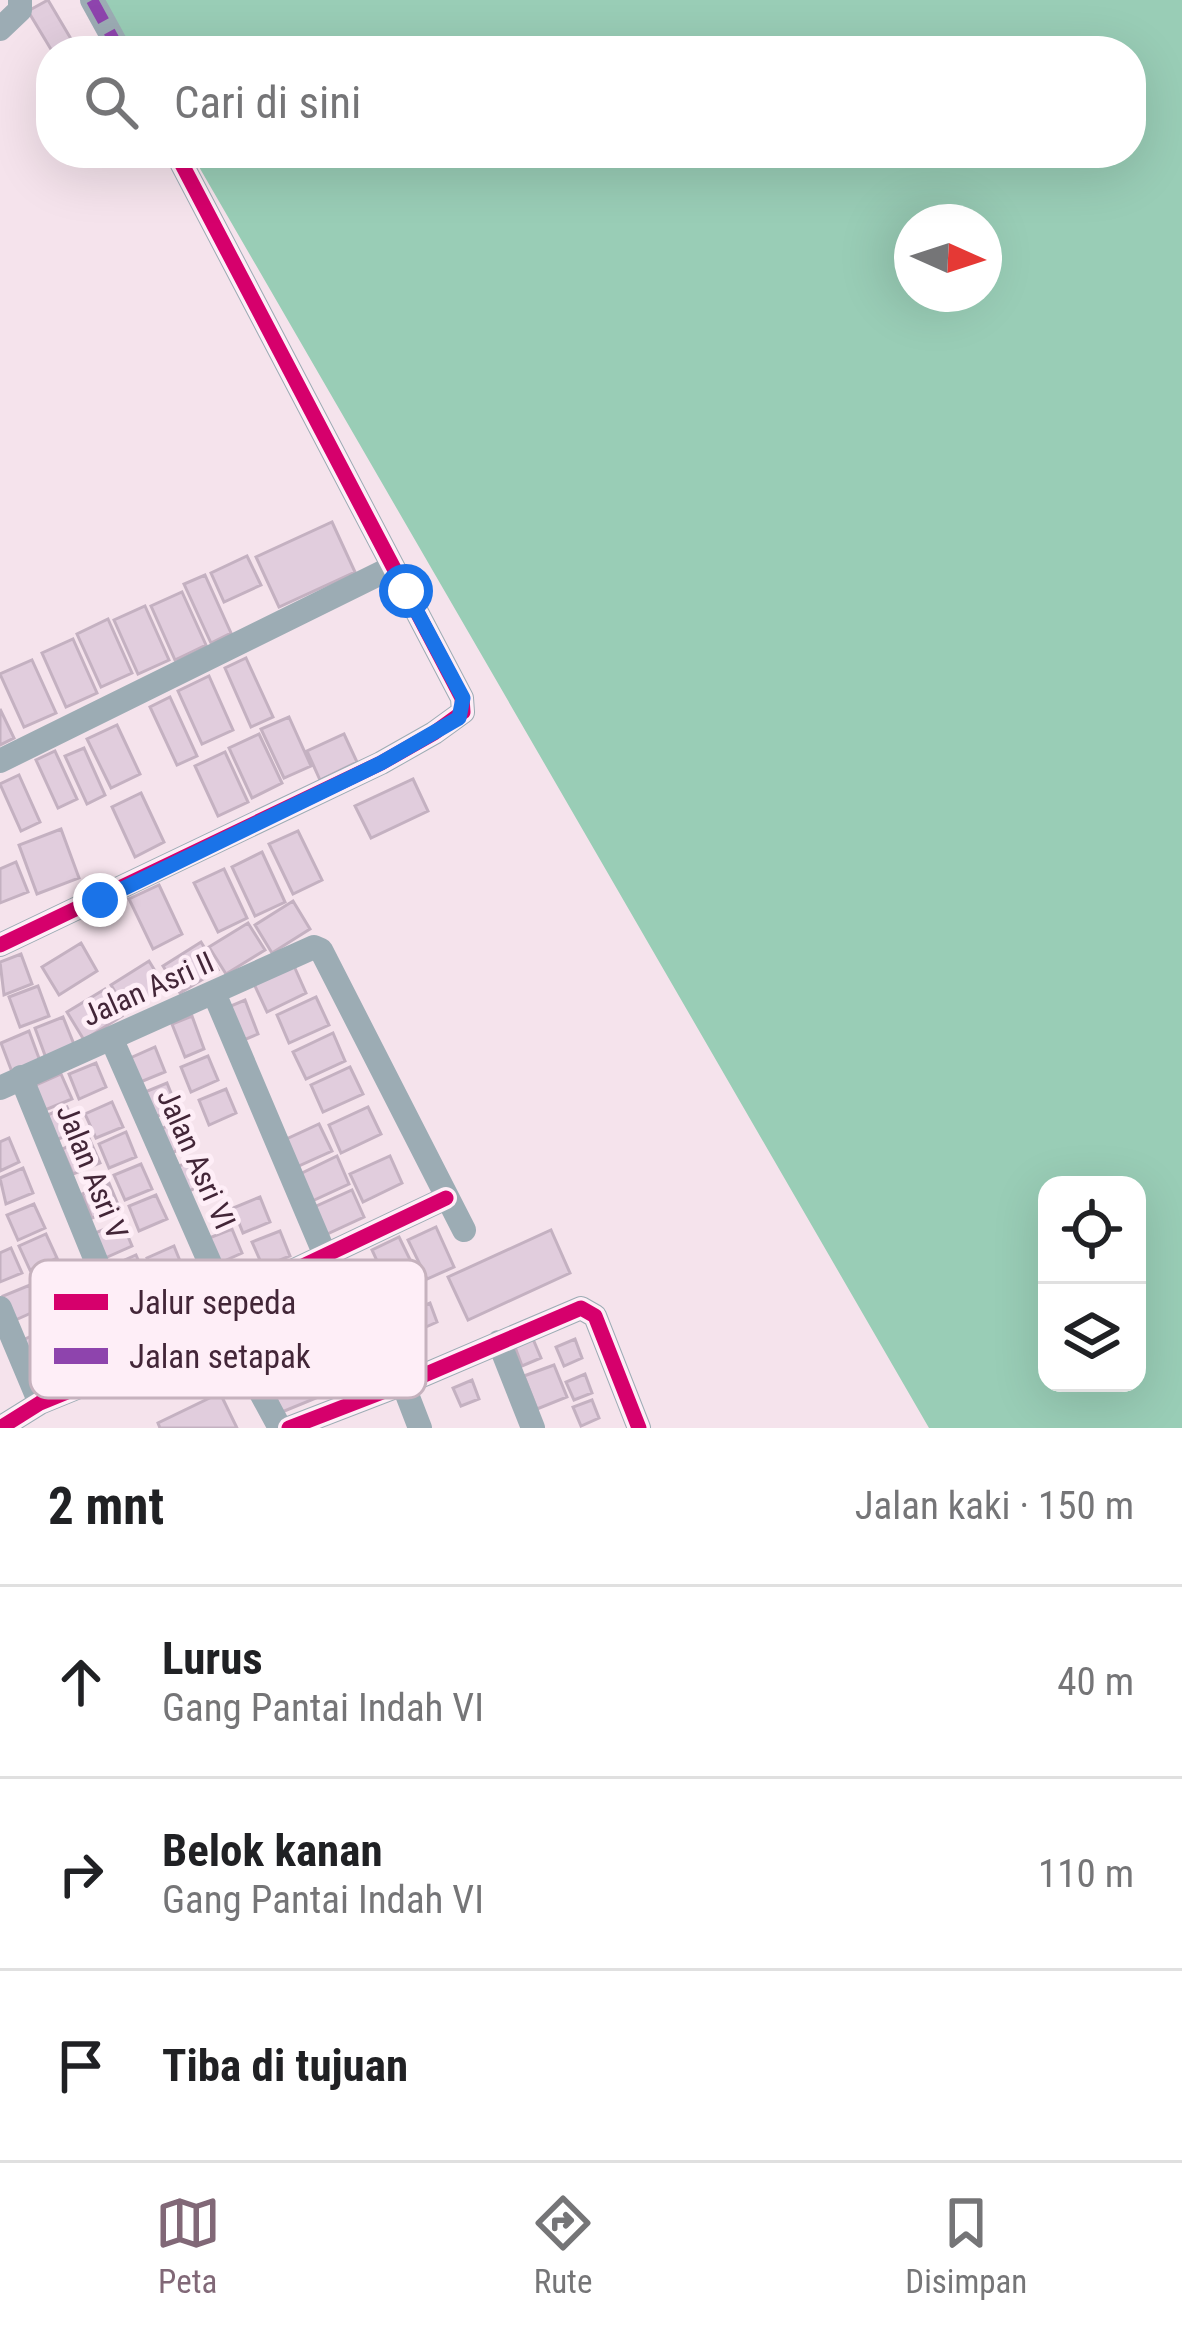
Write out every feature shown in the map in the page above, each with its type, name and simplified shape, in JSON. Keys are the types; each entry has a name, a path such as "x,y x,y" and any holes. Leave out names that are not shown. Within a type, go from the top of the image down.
{"street":[{"path":"0,29 20,10 20,0"},
{"path":"92,0 112,36"},
{"path":"0,945 381,763 459,718 463,698 184,168"},
{"path":"0,761 391,568"},
{"name":"Jalan Asri II","path":"10,1083 304,949 321,950 446,1198"},
{"path":"214,993 325,1255"},
{"name":"Jalan Asri VI","path":"112,1040 202,1260"},
{"name":"Jalan Asri V","path":"10,1083 91,1260"},
{"path":"315,1260 446,1198 464,1231"},
{"path":"0,1307 30,1379"},
{"path":"426,1374 575,1308 587,1310 595,1316 639,1428"},
{"path":"499,1342 533,1428"},
{"path":"38,1398 40,1403"},
{"path":"0,1428 52,1398"},
{"name":"Jalan Asri VI","path":"277,1398 295,1427"},
{"path":"295,1427 369,1398"},
{"path":"409,1398 420,1428"}],"shaded area":[{"path":"103,0 1182,0 1182,1428 929,1428 200,168 1146,168 1146,36 123,36"}],"building":[{"path":"48,0 69,36 43,36 28,11"},
{"path":"332,522 355,572 279,607 256,557"},
{"path":"247,556 261,585 224,602 211,573"},
{"path":"205,575 231,633 211,643 184,584"},
{"path":"182,592 206,645 175,660 151,606"},
{"path":"145,606 169,660 138,674 114,620"},
{"path":"108,619 132,673 101,687 77,634"},
{"path":"73,639 97,693 66,707 42,653"},
{"path":"246,658 273,717 251,727 225,668"},
{"path":"32,660 56,713 24,727 0,674"},
{"path":"209,676 233,730 202,744 178,691"},
{"path":"170,697 197,756 177,765 150,707"},
{"path":"0,709 14,738 0,745"},
{"path":"289,717 311,766 284,778 261,729"},
{"path":"117,725 140,774 111,788 87,739"},
{"path":"259,734 282,783 252,798 229,748"},
{"path":"344,734 357,762 320,780 307,751"},
{"path":"84,748 105,795 87,804 65,756"},
{"path":"55,751 77,799 58,808 36,760"},
{"path":"225,752 248,802 218,816 195,766"},
{"path":"19,775 40,822 21,831 0,784"},
{"path":"413,779 428,811 371,838 355,806"},
{"path":"141,793 164,842 135,857 112,807"},
{"path":"61,829 79,878 37,894 19,845"},
{"path":"298,831 322,880 293,894 269,844"},
{"path":"262,852 285,902 255,916 232,867"},
{"path":"16,862 28,892 0,903 0,869"},
{"path":"224,869 247,918 218,932 194,883"},
{"path":"159,885 182,934 153,949 129,899"},
{"path":"293,901 310,929 272,953 255,925"},
{"path":"248,923 265,950 226,974 209,947"},
{"path":"201,942 218,970 180,993 163,966"},
{"path":"81,943 97,971 59,995 42,967"},
{"path":"21,954 32,984 4,995 0,962"},
{"path":"149,961 166,989 128,1013 111,985"},
{"path":"294,966 306,993 267,1012 254,984"},
{"path":"38,986 49,1016 20,1027 9,997"},
{"path":"105,989 122,1016 84,1040 67,1012"},
{"path":"316,997 329,1025 289,1043 277,1015"},
{"path":"245,1000 258,1034 239,1042 226,1008"},
{"path":"192,1016 204,1049 185,1057 172,1024"},
{"path":"63,1017 75,1047 46,1058 35,1028"},
{"path":"29,1031 40,1061 12,1072 1,1043"},
{"path":"333,1033 345,1061 306,1079 293,1052"},
{"path":"155,1047 165,1072 138,1083 128,1059"},
{"path":"208,1056 218,1080 191,1092 181,1067"},
{"path":"96,1063 106,1087 79,1099 69,1074"},
{"path":"350,1067 363,1094 323,1112 311,1085"},
{"path":"61,1074 72,1099 45,1110 34,1086"},
{"path":"167,1083 177,1108 150,1119 140,1094"},
{"path":"226,1089 236,1113 209,1125 199,1100"},
{"path":"112,1102 123,1127 96,1138 85,1114"},
{"path":"67,1107 78,1131 51,1142 40,1118"},
{"path":"368,1107 381,1134 341,1153 329,1125"},
{"path":"181,1120 191,1145 164,1156 154,1132"},
{"path":"319,1124 332,1151 292,1169 280,1142"},
{"path":"126,1132 136,1157 109,1168 99,1144"},
{"path":"9,1138 19,1162 0,1171 0,1142"},
{"path":"89,1138 100,1163 73,1174 62,1149"},
{"path":"337,1156 349,1184 310,1202 298,1175"},
{"path":"390,1156 402,1183 363,1202 350,1174"},
{"path":"196,1159 206,1184 179,1195 169,1170"},
{"path":"141,1164 152,1189 125,1200 114,1175"},
{"path":"23,1168 33,1193 6,1204 0,1178"},
{"path":"109,1183 119,1207 92,1218 82,1194"},
{"path":"352,1190 364,1217 325,1235 312,1208"},
{"path":"156,1195 167,1219 139,1231 129,1206"},
{"path":"260,1197 270,1222 243,1233 233,1208"},
{"path":"34,1204 45,1228 18,1240 7,1215"},
{"path":"122,1222 132,1246 105,1258 95,1233"},
{"path":"436,1227 454,1267 427,1279 426,1260 418,1260 408,1240"},
{"path":"232,1229 242,1253 213,1260 204,1240"},
{"path":"551,1230 570,1273 468,1320 448,1277"},
{"path":"280,1231 290,1256 260,1260 252,1242"},
{"path":"46,1234 57,1258 30,1260 30,1270 19,1246"},
{"path":"399,1237 410,1260 377,1260 372,1250"},
{"path":"174,1246 180,1260 148,1260"},
{"path":"11,1248 22,1273 0,1282 0,1253"},
{"path":"30,1285 30,1313 13,1321 3,1296"},
{"path":"430,1303 437,1322 426,1327 426,1305"},
{"path":"30,1337 30,1365 26,1367 16,1343"},
{"path":"533,1339 541,1358 522,1366 515,1347"},
{"path":"575,1339 582,1358 564,1366 556,1347"},
{"path":"554,1365 567,1397 537,1409 524,1376"},
{"path":"585,1374 592,1393 574,1400 566,1382"},
{"path":"472,1380 479,1399 461,1406 453,1388"},
{"path":"210,1398 222,1398 237,1428 160,1428 158,1423"},
{"path":"276,1398 316,1398 282,1412"},
{"path":"592,1400 599,1418 581,1426 573,1407"}],"marked path":[{"path":"92,0 112,36"}],"cycle path":[{"path":"0,945 381,763 463,712 462,698 184,168"},
{"path":"315,1260 446,1198"},
{"path":"426,1374 581,1308 595,1316 639,1428"},
{"path":"0,1428 52,1398"},
{"path":"289,1428 367,1398"}],"route":[{"path":"100,900 381,763 459,718 463,698 406,591"}]}
